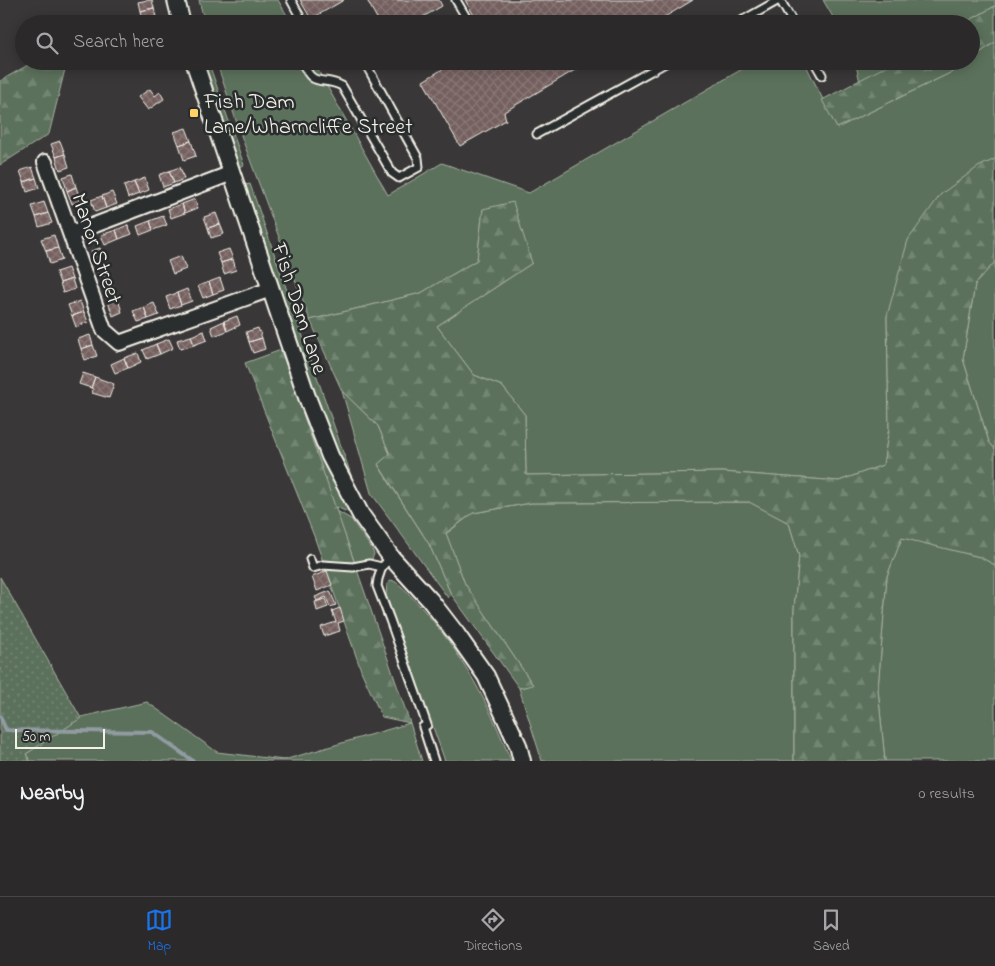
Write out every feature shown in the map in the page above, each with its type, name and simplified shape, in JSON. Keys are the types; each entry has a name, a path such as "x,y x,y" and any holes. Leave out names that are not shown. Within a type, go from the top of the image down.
{"street":[{"path":"176,0 180,15"},
{"name":"Fish Dam Lane","path":"197,70 307,397 330,456 387,562 430,600 458,635 486,676 518,745 522,761"},
{"name":"Manor Street","path":"46,162 104,330 119,343 272,289"},
{"path":"72,234 232,174"}],"lane":[{"path":"291,0 299,15"},
{"path":"456,0 465,15"},
{"path":"752,15 780,0 789,15"},
{"path":"306,70 312,78 321,82 334,82 342,86 392,173 399,178 419,166 418,158 369,70"},
{"path":"537,134 652,70"},
{"path":"819,70 822,75"},
{"path":"310,558 313,568 323,565 353,567 387,562"},
{"path":"387,562 378,579 378,592 390,620 427,725 423,726 434,761"}],"green space":[{"path":"199,0 278,0 287,15 203,15"},
{"path":"823,0 995,0 995,6 979,15 832,15"},
{"path":"995,6 995,42 980,53 980,15"},
{"path":"995,42 995,160 887,316 889,428 883,465 839,481 722,472 526,475 525,415 502,386 474,375 437,326 532,263 483,209 477,260 421,293 310,320 243,141 219,70 318,70 388,195 442,163 529,193 741,70 808,70 837,128 955,70 980,70 980,53"},
{"path":"19,70 65,70 49,134 0,165 0,81"},
{"path":"206,70 211,70 244,165 239,167"},
{"path":"857,70 881,70 860,82"},
{"path":"879,70 955,70 837,128 822,100"},
{"path":"995,159 995,262 975,284 963,359 989,442 995,449 995,565 980,557 902,538 887,576 878,689 885,761 794,761 794,609 799,556 789,523 749,502 531,503 473,513 446,533 465,584 533,685 519,688 451,594 429,544 378,464 390,454 378,426 342,391 310,320 421,293 477,260 483,209 513,202 532,263 437,326 474,375 502,386 525,415 526,475 722,472 839,481 883,465 889,428 887,316 908,240 941,194 978,167"},
{"path":"250,184 358,495 343,466 323,416 245,185"},
{"path":"995,262 995,449 989,442 963,359 975,284"},
{"path":"281,350 410,723 382,717 362,673 314,536 245,363"},
{"path":"342,391 378,426 390,454 378,465 429,544 451,594 448,598 371,493"},
{"path":"307,427 310,428 332,479 352,514 334,506"},
{"path":"750,502 789,523 799,556 794,609 794,761 542,761 519,688 533,685 465,584 446,534 473,513 531,503"},
{"path":"335,510 351,519 372,549 374,554 372,559 355,563"},
{"path":"902,537 980,557 995,565 995,761 885,761 878,689 887,576"},
{"path":"0,577 81,718 26,754 30,761 0,761"},
{"path":"392,580 404,588 420,606 461,660 484,699 511,761 445,761 386,595 387,584"},
{"path":"147,702 217,752 284,760 410,723 422,761 30,761 26,754 81,717"}],"building":[{"path":"152,0 154,8 140,11 138,2"},
{"path":"300,0 344,0 318,15 309,15"},
{"path":"367,0 439,0 442,6 426,15 375,15"},
{"path":"465,0 693,0 668,15 474,15"},
{"path":"154,8 156,15 141,15 140,11"},
{"path":"441,70 575,70 504,112 506,120 460,146 423,81"},
{"path":"150,89 155,96 160,92 164,99 148,110 138,97"},
{"path":"186,128 191,141 179,145 174,132"},
{"path":"60,141 65,154 56,157 51,144"},
{"path":"191,141 196,156 184,160 179,145"},
{"path":"65,154 69,167 60,170 56,157"},
{"path":"32,167 36,178 24,182 20,171"},
{"path":"180,167 184,179 174,183 169,171"},
{"path":"169,171 174,183 163,187 159,175"},
{"path":"72,174 76,187 67,191 63,177"},
{"path":"36,178 39,188 27,192 24,182"},
{"path":"145,178 149,190 139,194 134,182"},
{"path":"134,182 139,194 128,198 124,186"},
{"path":"76,187 81,201 72,204 67,191"},
{"path":"112,192 117,204 106,208 102,196"},
{"path":"102,196 106,208 95,212 91,200"},
{"path":"195,199 198,208 185,213 182,204"},
{"path":"44,202 48,213 36,217 32,206"},
{"path":"182,204 185,213 171,218 168,209"},
{"path":"48,213 52,223 39,227 36,217"},
{"path":"216,213 220,224 208,228 204,217"},
{"path":"163,216 167,225 153,230 150,221"},
{"path":"150,221 153,230 140,235 137,226"},
{"path":"220,224 224,234 211,238 208,228"},
{"path":"128,225 132,234 119,239 116,230"},
{"path":"116,230 119,239 105,245 101,235"},
{"path":"54,235 58,248 46,251 41,239"},
{"path":"58,248 62,260 50,264 46,251"},
{"path":"100,248 105,261 96,265 91,251"},
{"path":"229,249 233,259 221,263 217,253"},
{"path":"181,256 186,269 173,274 168,261"},
{"path":"233,259 236,270 224,274 221,263"},
{"path":"105,261 109,275 100,278 96,265"},
{"path":"68,268 72,279 60,283 56,272"},
{"path":"220,278 224,290 213,294 209,282"},
{"path":"72,279 75,289 63,293 60,283"},
{"path":"209,282 213,294 203,298 198,286"},
{"path":"113,286 118,299 108,302 104,289"},
{"path":"187,289 192,301 181,305 177,293"},
{"path":"177,293 181,305 170,309 166,297"},
{"path":"118,299 122,312 113,316 108,302"},
{"path":"80,301 84,312 72,316 68,305"},
{"path":"154,303 159,315 148,319 144,307"},
{"path":"144,307 148,319 138,322 133,311"},
{"path":"84,312 88,322 76,327 72,316"},
{"path":"237,316 240,325 227,331 224,321"},
{"path":"224,321 227,331 214,336 211,327"},
{"path":"258,328 262,338 249,342 246,332"},
{"path":"204,331 207,340 194,345 191,336"},
{"path":"90,335 93,345 81,349 78,339"},
{"path":"191,336 194,345 180,349 177,340"},
{"path":"262,338 265,349 253,353 249,342"},
{"path":"169,339 173,348 160,354 156,344"},
{"path":"156,344 160,354 147,359 143,350"},
{"path":"93,345 97,356 85,360 81,349"},
{"path":"138,353 141,362 128,368 124,358"},
{"path":"124,358 128,368 115,373 111,364"},
{"path":"83,373 95,377 91,388 79,384"},
{"path":"95,377 114,384 109,398 92,393 93,389 91,388"},
{"path":"327,571 332,585 317,591 312,577"},
{"path":"330,591 336,605 330,607 326,597 317,601 315,597"},
{"path":"325,599 328,607 317,611 315,602"},
{"path":"340,608 344,621 338,623 340,631 324,636 321,627 336,622 332,611"}],"waterway":[{"path":"0,716 6,730 152,732 193,761"}],"place":[{"name":"Fish Dam Lane/Wharncliffe Street","path":"194,113"}]}
